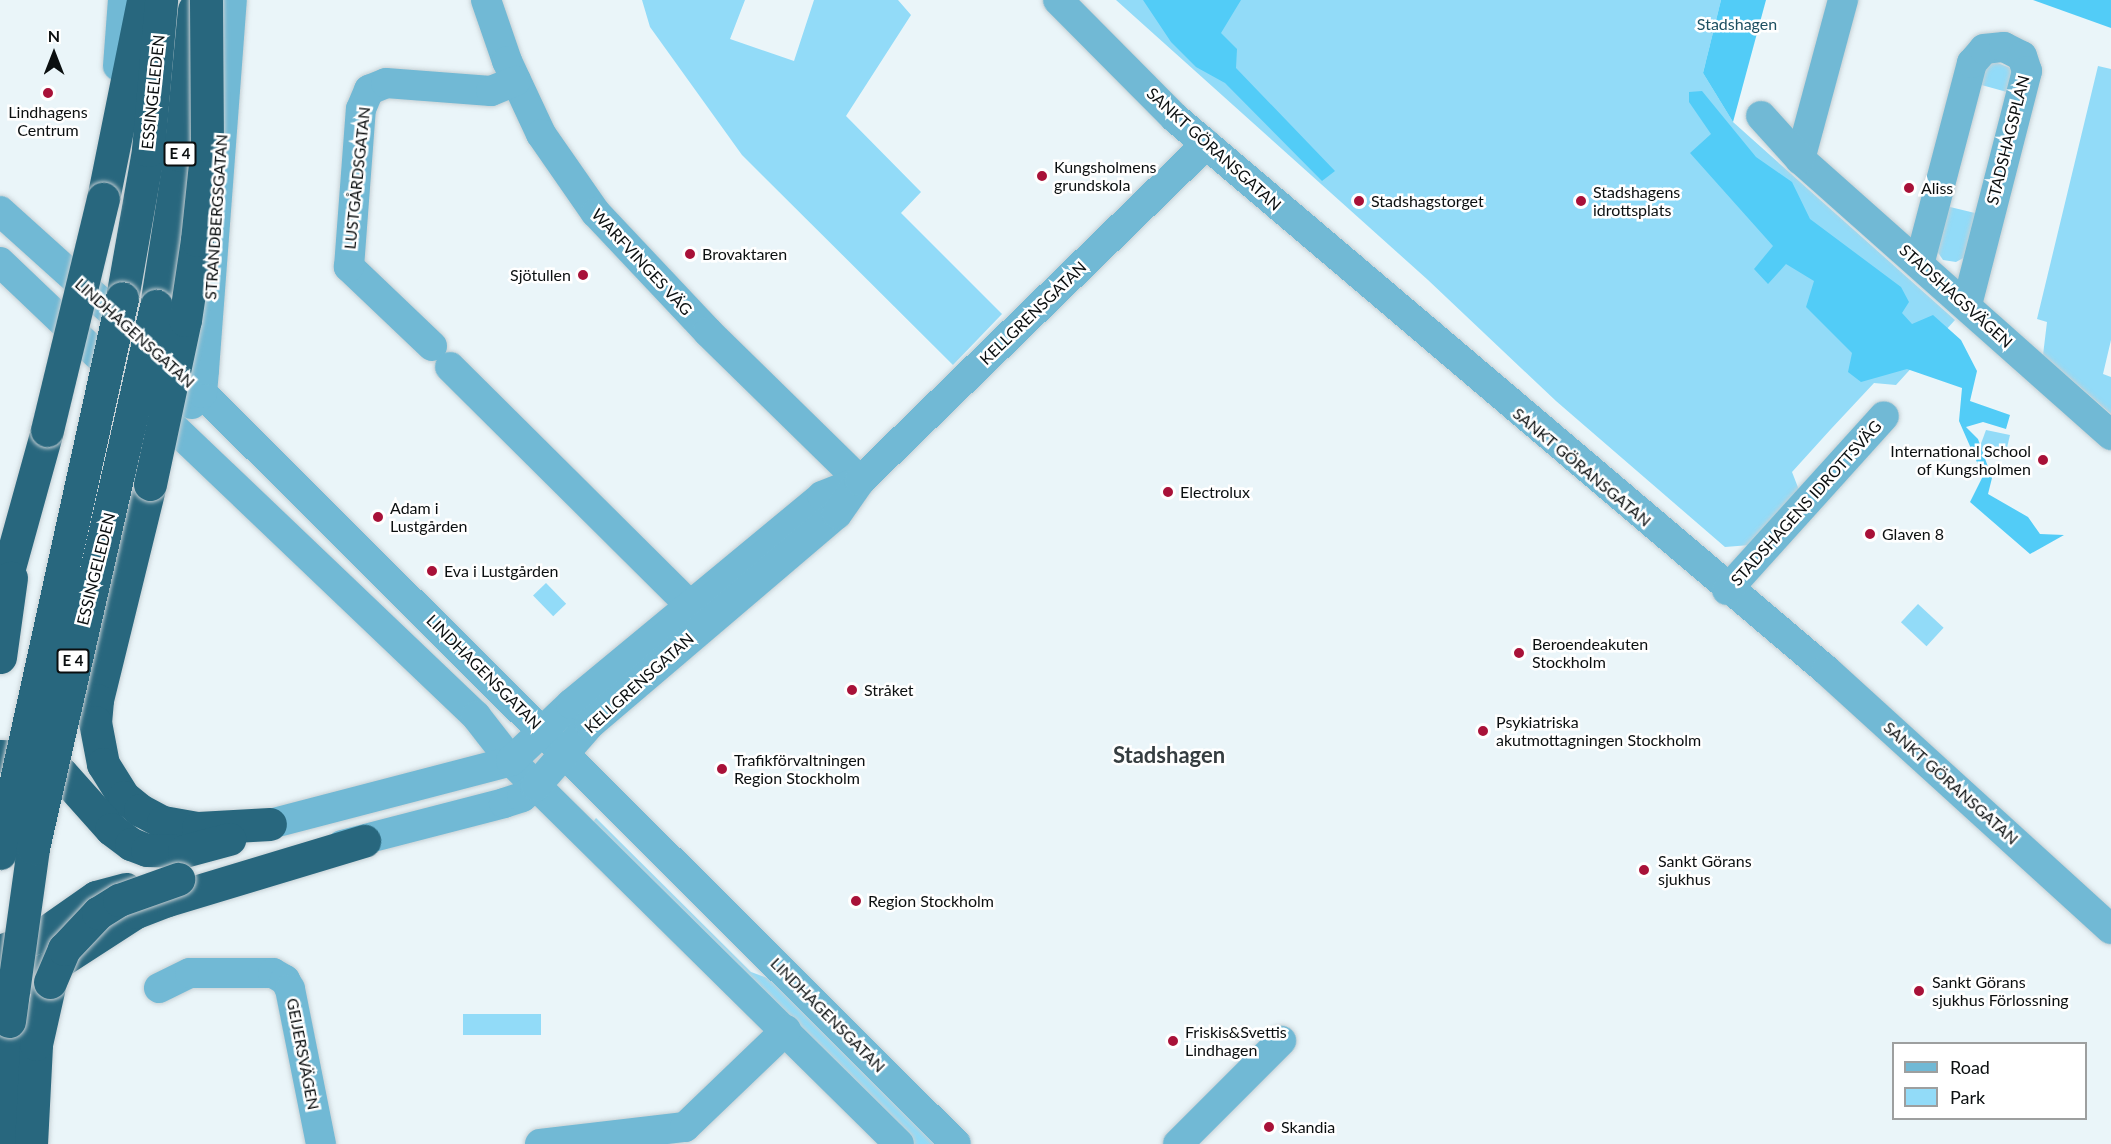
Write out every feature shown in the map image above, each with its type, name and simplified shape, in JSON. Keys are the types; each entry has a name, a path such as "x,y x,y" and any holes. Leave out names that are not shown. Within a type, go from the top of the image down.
{"highway":[{"path":"0,600 13,562 103,199 143,0"},
{"name":"ESSINGELEDEN","path":"0,853 137,222 157,68 161,0"},
{"name":"ESSINGELEDEN","path":"0,1139 9,1021 35,837 165,263 195,0"},
{"path":"169,851 140,810 112,783 103,764 95,722 97,700 185,320 207,145 206,0"},
{"path":"0,657 13,562"},
{"path":"0,756 42,762 61,773 111,829 131,844 169,851 284,856"},
{"path":"31,1144 36,1044 50,982 64,949 98,913 119,900 169,851 198,828 270,824"},
{"path":"0,980 25,978 54,965 136,912 168,900 364,841"},
{"path":"0,951 40,936 169,851"}],"street":[{"path":"33,294 57,263 72,249 102,196 112,141 123,0"},
{"name":"STRANDBERGSGATAN","path":"202,393 232,0"},
{"name":"WARFVINGES VÄG","path":"486,0 516,81 560,164 610,231 860,481"},
{"name":"SANKT GÖRANSGATAN","path":"1058,0 1206,144 1727,590 1826,670 2111,929"},
{"path":"1800,159 1843,0"},
{"name":"STADSHAGSPLAN","path":"1920,261 1972,63 1984,49 2004,47 2022,56 2027,71 1966,304"},
{"name":"LUSTGÅRDSGATAN","path":"516,81 491,91 386,83 369,90 361,109 349,267 689,604"},
{"name":"STADSHAGSVÄGEN","path":"1761,116 1800,159 1920,261 2111,435"},
{"name":"KELLGRENSGATAN","path":"284,856 364,841 522,797 567,754 590,724 837,514 860,481 1206,144"},
{"name":"LINDHAGENSGATAN","path":"0,211 202,393 567,754 956,1144"},
{"path":"0,262 174,424 476,716 511,760 536,786 786,1030 899,1144"},
{"path":"174,424 202,393"},
{"name":"STADSHAGENS IDROTTSVÄG","path":"1727,590 1884,416"},
{"name":"KELLGRENSGATAN","path":"270,824 511,760 689,604 764,548 822,496 860,481"},
{"path":"361,606 392,580"},
{"name":"GEIJERSVÄGEN","path":"159,988 190,973 273,973 290,989 321,1144"},
{"path":"540,1144 685,1127 786,1030"},
{"path":"1178,1144 1281,1041"}],"green space":[{"path":"642,0 745,0 730,39 794,61 814,0 898,0 911,15 846,116 921,192 901,213 1002,314 953,365 742,155 650,27"},
{"name":"Stadshagens idrottsplats","path":"1116,0 1721,0 1703,73 1733,122 1955,320 1896,385 1874,383 1831,429 1792,472 1799,490 1750,545 1725,547 1556,401 1428,280"},
{"path":"1143,0 1241,0 1221,33 1237,49 1236,68 1335,171 1322,181 1225,83 1196,67 1171,42"},
{"name":"Stadshagen","path":"1721,0 1766,0 1733,122 1703,73"},
{"path":"2033,0 2111,0 2111,28"},
{"path":"1995,62 2013,69 2014,94 1978,84 1987,65"},
{"path":"2098,66 2111,69 2111,340 2103,374 2111,377 2111,414 2043,355 2047,322 2037,319"},
{"path":"1702,91 1756,157 1792,182 1810,219 1901,287 1909,302 1902,313 1912,324 1933,315 1961,340 1977,371 1970,401 2010,415 2006,429 1983,422 1966,427 1978,439 1992,478 1988,494 2028,517 2040,534 2064,535 2030,554 1970,502 1983,476 1959,421 1962,388 1907,369 1861,382 1848,372 1852,353 1806,307 1814,281 1786,264 1768,284 1754,269 1773,246 1690,153 1711,134 1689,102 1689,92"},
{"path":"1946,206 1979,214 1967,256 1956,262 1943,260 1935,248"},
{"path":"1986,430 2010,435 2006,452 1979,449"},
{"path":"546,583 566,604 553,616 533,596"},
{"path":"1918,604 1944,628 1927,646 1901,622"},
{"path":"596,818 751,972 770,979 941,1144 914,1144 592,823"},
{"path":"463,1014 541,1014 541,1035 463,1035"}],"place":[{"name":"Lindhagens Centrum","path":"48,93"},
{"name":"Kungsholmens grundskola","path":"1042,176"},
{"name":"Aliss","path":"1909,188"},
{"name":"Stadshagstorget","path":"1359,201"},
{"name":"Stadshagens idrottsplats","path":"1581,201"},
{"name":"Brovaktaren","path":"690,254"},
{"name":"Sjötullen","path":"583,275"},
{"name":"International School of Kungsholmen","path":"2043,460"},
{"name":"Electrolux","path":"1168,492"},
{"name":"Adam i Lustgården","path":"378,517"},
{"name":"Glaven 8","path":"1870,534"},
{"name":"Eva i Lustgården","path":"432,571"},
{"name":"Beroendeakuten Stockholm","path":"1519,653"},
{"name":"Stråket","path":"852,690"},
{"name":"Psykiatriska akutmottagningen Stockholm","path":"1483,731"},
{"name":"Trafikförvaltningen Region Stockholm","path":"722,769"},
{"name":"Sankt Görans sjukhus","path":"1644,870"},
{"name":"Region Stockholm","path":"856,901"},
{"name":"Sankt Görans sjukhus Förlossning","path":"1919,991"},
{"name":"Friskis&Svettis Lindhagen","path":"1173,1041"},
{"name":"Skandia","path":"1269,1127"}],"district":[{"name":"Stadshagen","path":"1169,755"}]}
